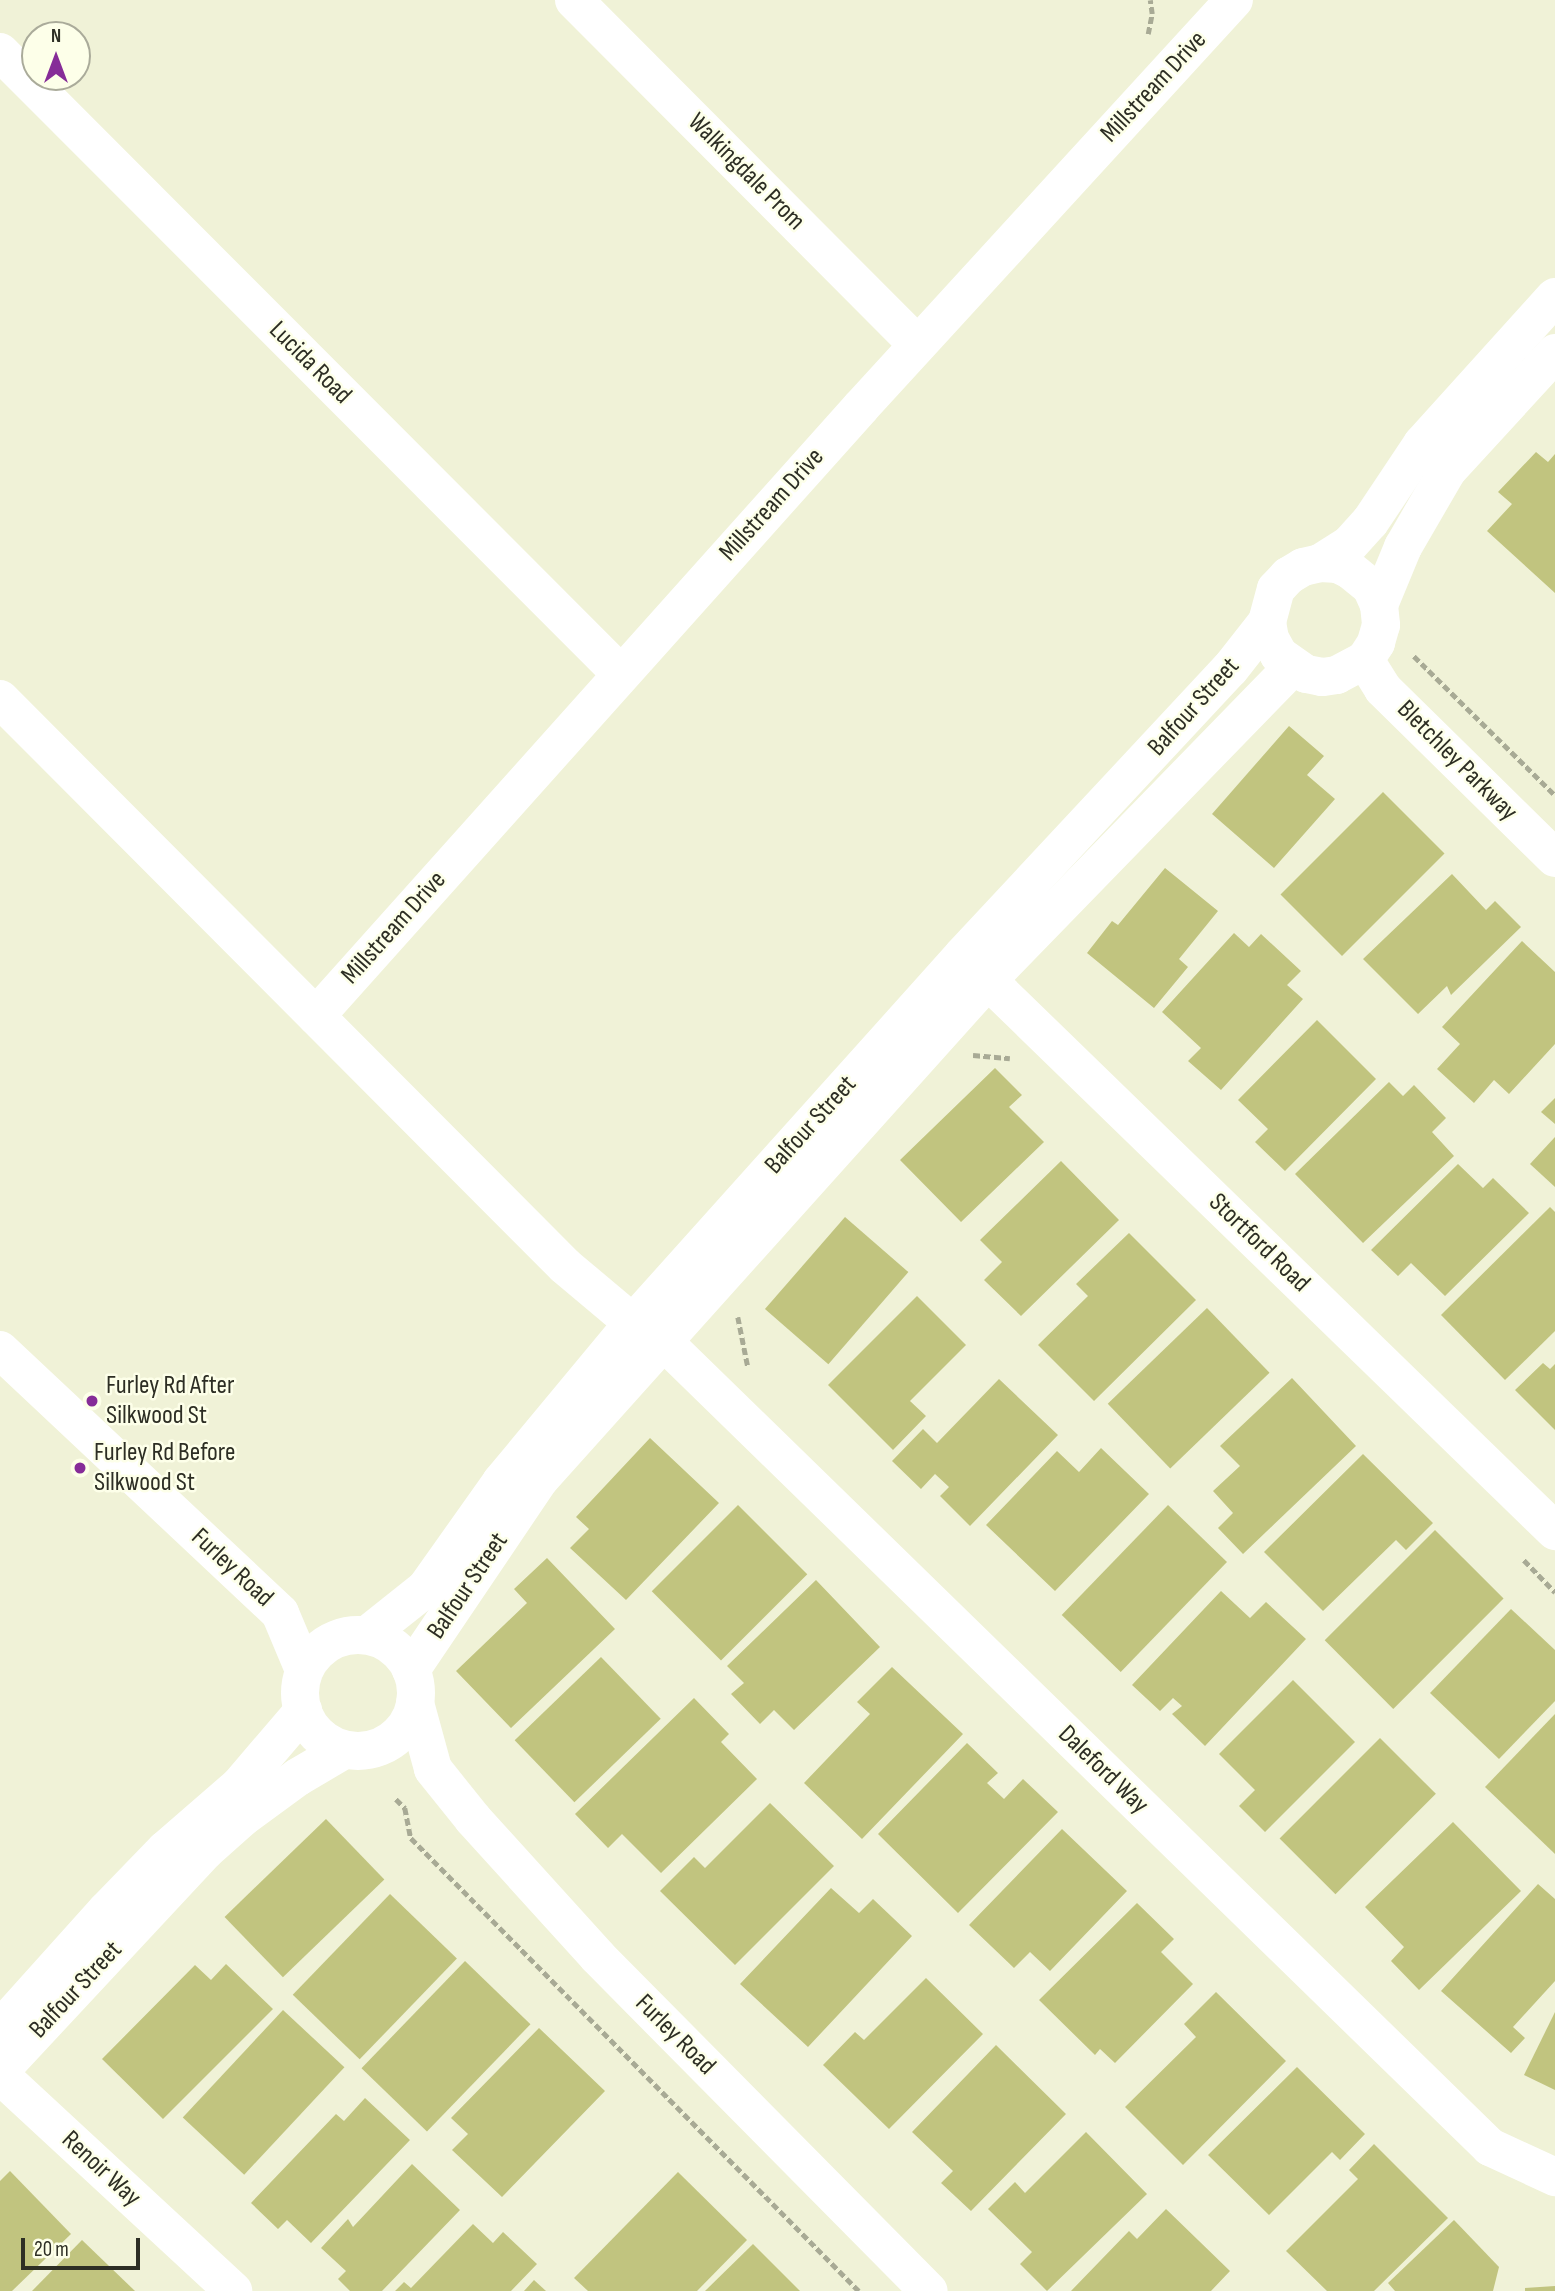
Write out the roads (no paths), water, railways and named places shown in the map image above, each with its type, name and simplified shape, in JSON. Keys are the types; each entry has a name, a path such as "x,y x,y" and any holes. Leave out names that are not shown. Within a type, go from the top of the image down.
{"street":[{"name":"Walkingdale Prom","path":"574,0 917,344"},
{"name":"Millstream Drive","path":"316,1016 620,673 1221,5"},
{"name":"Lucida Road","path":"0,52 620,673"},
{"name":"Balfour Street","path":"304,1670 314,1655 329,1643 356,1636 426,1588 502,1482 633,1323 809,1154 976,968 1230,669 1267,622 1276,589 1288,576 1303,567 1321,563 1349,545 1370,522 1422,444 1555,297"},
{"path":"1379,605 1403,547 1447,471 1555,353"},
{"path":"1292,667 1306,674 1337,675 1365,660 1376,643 1381,625 1379,605 1362,577 1338,564 1321,563"},
{"name":"Balfour Street","path":"976,968 1292,667 1279,655 1270,639 1267,622"},
{"name":"Bletchley Parkway","path":"1365,660 1383,688 1555,858"},
{"path":"0,699 565,1266 633,1323"},
{"name":"Stortford Road","path":"976,968 1555,1531"},
{"name":"Balfour Street","path":"0,2073 205,1851 242,1818 298,1777 401,1732 413,1686 540,1479 665,1343 809,1154"},
{"name":"Daleford Way","path":"665,1343 1490,2147 1555,2177"},
{"name":"Furley Road","path":"0,1350 280,1613 304,1670"},
{"name":"Furley Road","path":"280,1613 356,1636"},
{"name":"Balfour Street","path":"356,1636 385,1641 400,1653 413,1686"},
{"path":"304,1670 300,1698 303,1711 312,1729 326,1742 433,1769"},
{"name":"Furley Road","path":"413,1686 433,1769 597,1957 929,2291"},
{"name":"Balfour Street","path":"0,2029 114,1902 165,1850 239,1786 303,1711"},
{"name":"Renoir Way","path":"0,2073 233,2291"}],"place":[{"name":"Furley Rd After Silkwood St","path":"92,1401"},
{"name":"Furley Rd Before Silkwood St","path":"80,1468"}]}
